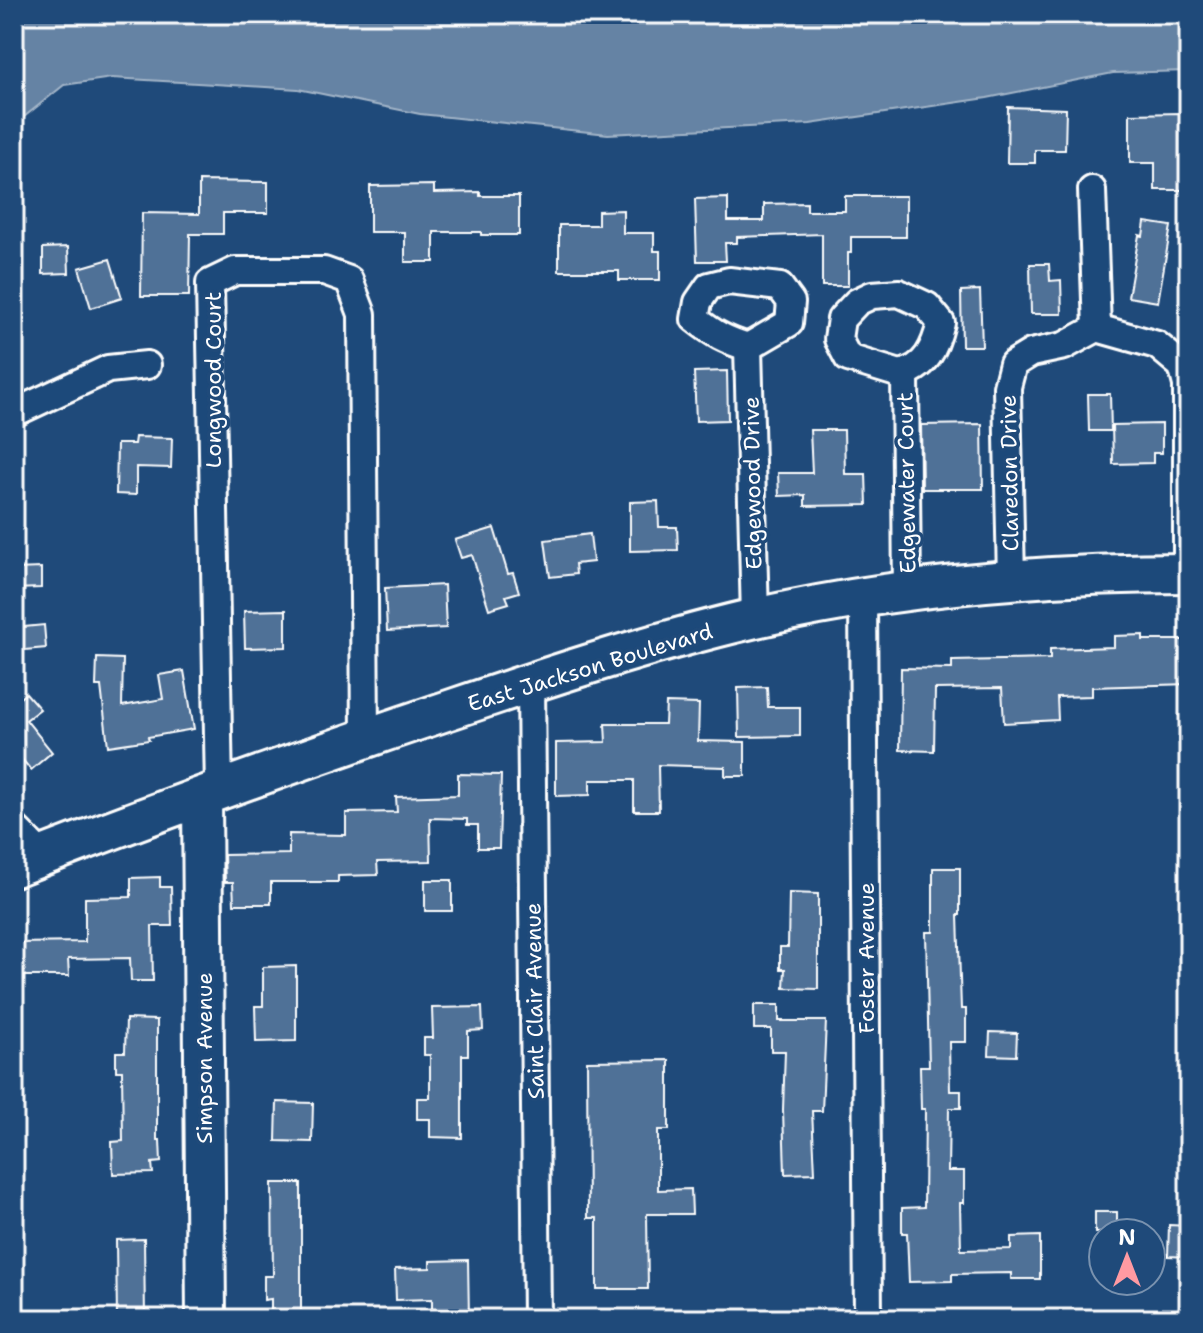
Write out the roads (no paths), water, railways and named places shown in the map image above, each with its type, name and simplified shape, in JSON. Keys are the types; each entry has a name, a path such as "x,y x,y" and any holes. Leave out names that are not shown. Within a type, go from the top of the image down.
{"main road":[{"name":"East Jackson Boulevard","path":"28,861 365,738 531,682 755,618 863,598 1011,580 1188,573"},
{"name":"Simpson Avenue","path":"206,1319 211,794"}],"street":[{"path":"1092,190 1097,328 1157,345 1182,366 1187,385 1188,573"},
{"name":"Longwood Court","path":"211,794 210,283 235,271 324,271 349,280 362,314 365,738"},
{"name":"Claredon Drive","path":"1011,580 1007,387 1013,364 1031,353 1064,346 1097,328"},
{"name":"Edgewood Drive","path":"748,347 755,618"},
{"path":"14,413 108,369 147,365"},
{"name":"Edgewater Court","path":"905,374 907,592"},
{"name":"Foster Avenue","path":"863,598 868,1319"},
{"name":"Saint Clair Avenue","path":"531,682 537,1319"},
{"path":"14,827 28,861"}],"water":[{"path":"14,14 1189,14 1189,71 1113,73 987,98 810,124 608,134 420,114 298,89 112,78 64,85 14,125"}]}
